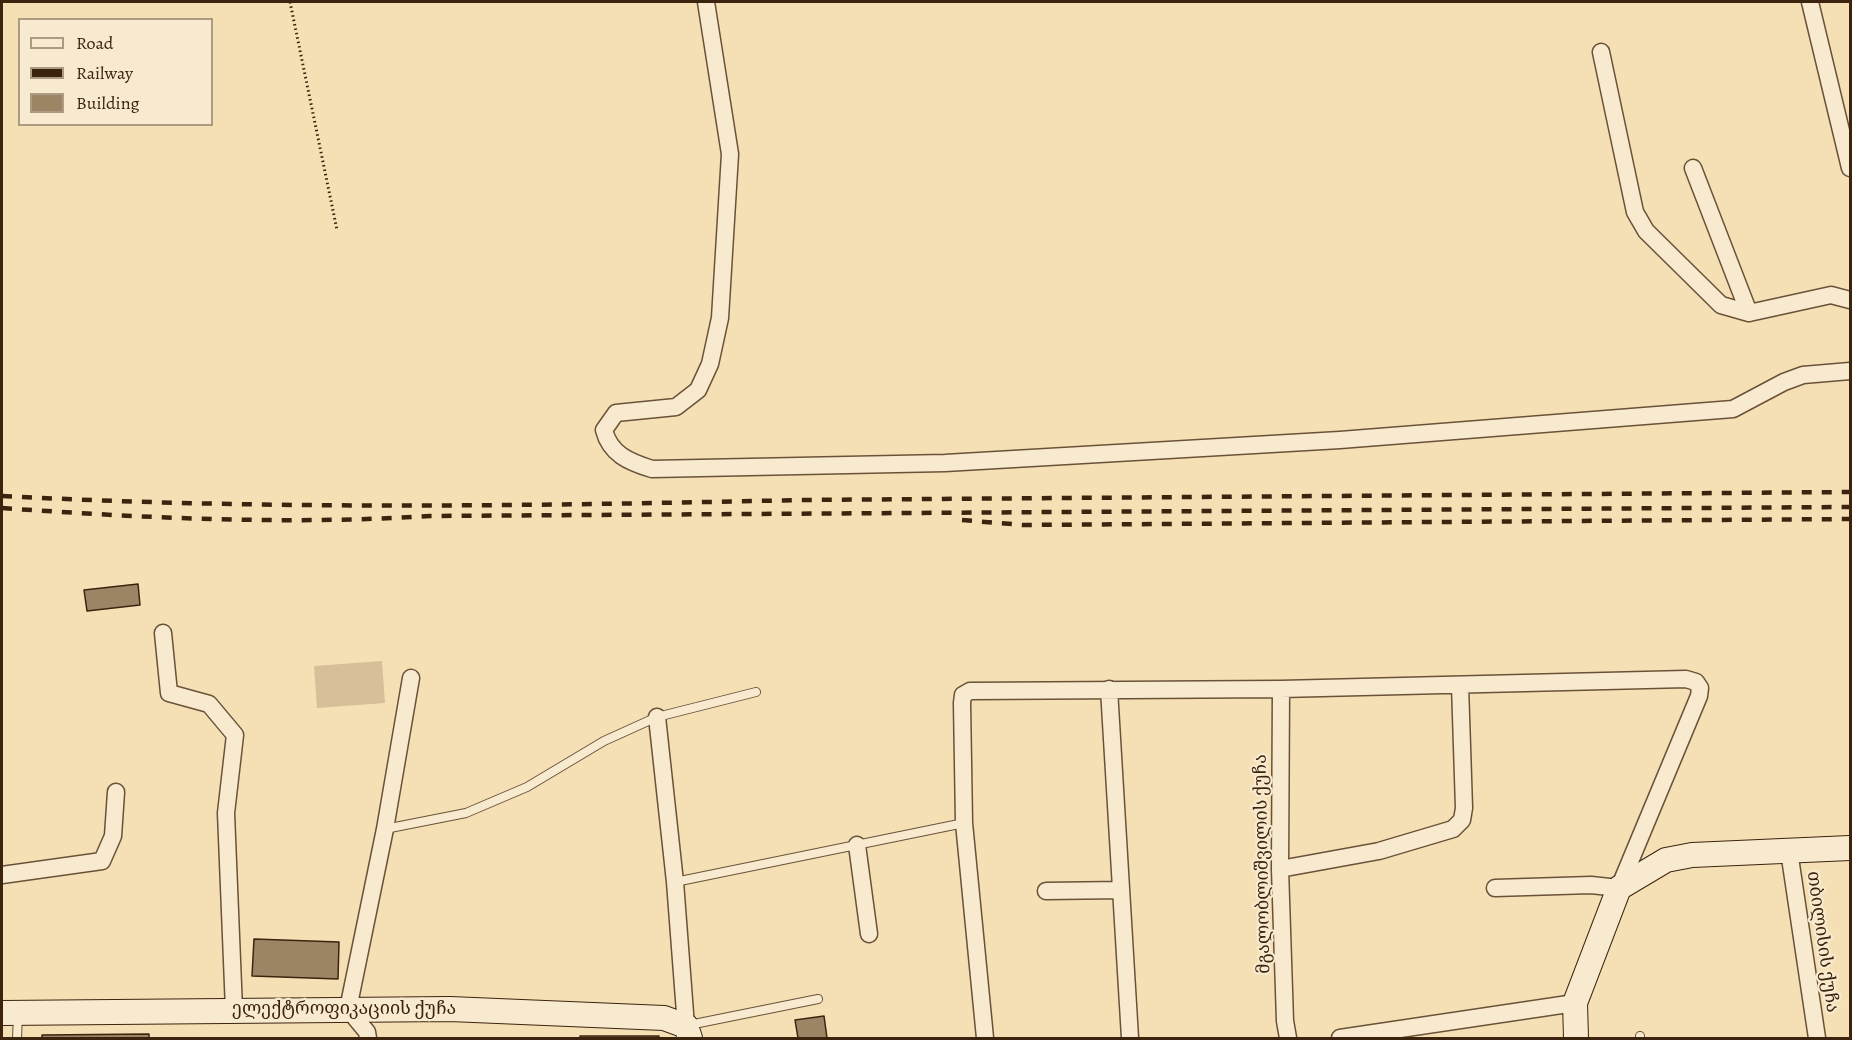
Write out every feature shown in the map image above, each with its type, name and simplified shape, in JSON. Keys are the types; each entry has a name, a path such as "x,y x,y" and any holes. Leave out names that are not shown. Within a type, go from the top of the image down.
{"street":[{"path":"706,2 730,154 720,318 710,364 698,390 676,407 616,413 604,430 608,443 627,461 652,469 945,463 1340,440 1733,410 1784,382 1803,375 1851,371"},
{"path":"1810,2 1846,130 1851,168"},
{"path":"1601,52 1639,222 1721,305 1749,314 1831,295 1851,300"},
{"path":"1693,168 1749,314"},
{"path":"163,633 169,693 209,704 235,735 226,813 234,1010"},
{"path":"368,1038 367,1032 348,1009 385,829 411,678"},
{"path":"985,1038 964,823 963,696 970,691 1281,689 1686,679 1695,682 1700,688 1699,696 1619,888 1575,1003 1576,1036"},
{"path":"1280,869 1379,851 1453,829 1462,820 1464,808 1460,685"},
{"path":"1109,689 1130,1038"},
{"name":"მგალობლიშვილის ქუჩა","path":"1281,689 1280,869 1285,1021 1288,1038"},
{"path":"657,717 688,1032"},
{"path":"2,875 102,861 112,836 116,792"},
{"path":"857,845 869,934"},
{"path":"1495,888 1591,885 1619,888 1666,860 1692,855 1851,848"},
{"name":"თბილისის ქუჩა","path":"1789,852 1817,1038"},
{"path":"1046,891 1121,890"},
{"path":"1340,1038 1575,1003"},
{"name":"ელექტროფიკაციის ქუჩა","path":"10,1014 450,1009 664,1018 688,1032"}],"lane":[{"path":"385,829 466,813 527,787 604,741 657,717 756,692"},
{"path":"675,882 964,823"},
{"path":"688,1032 818,999"},
{"path":"10,1014 17,1038"}],"path":[{"path":"290,2 337,230"}],"shaded area":[{"path":"382,661 385,703 317,708 314,666"}],"building":[{"path":"138,584 140,605 87,611 84,590"},
{"path":"254,939 339,942 338,979 252,976"},
{"path":"824,1016 827,1038 798,1038 795,1020"},
{"path":"149,1034 149,1038 42,1038 42,1035"},
{"path":"580,1036 659,1036 659,1038 580,1038"}],"railway":[{"path":"2,496 201,503 401,506 801,500 1850,492"},
{"path":"2,508 162,517 323,520 430,516 1850,507"},
{"path":"962,520 1023,525 1850,519"}]}
